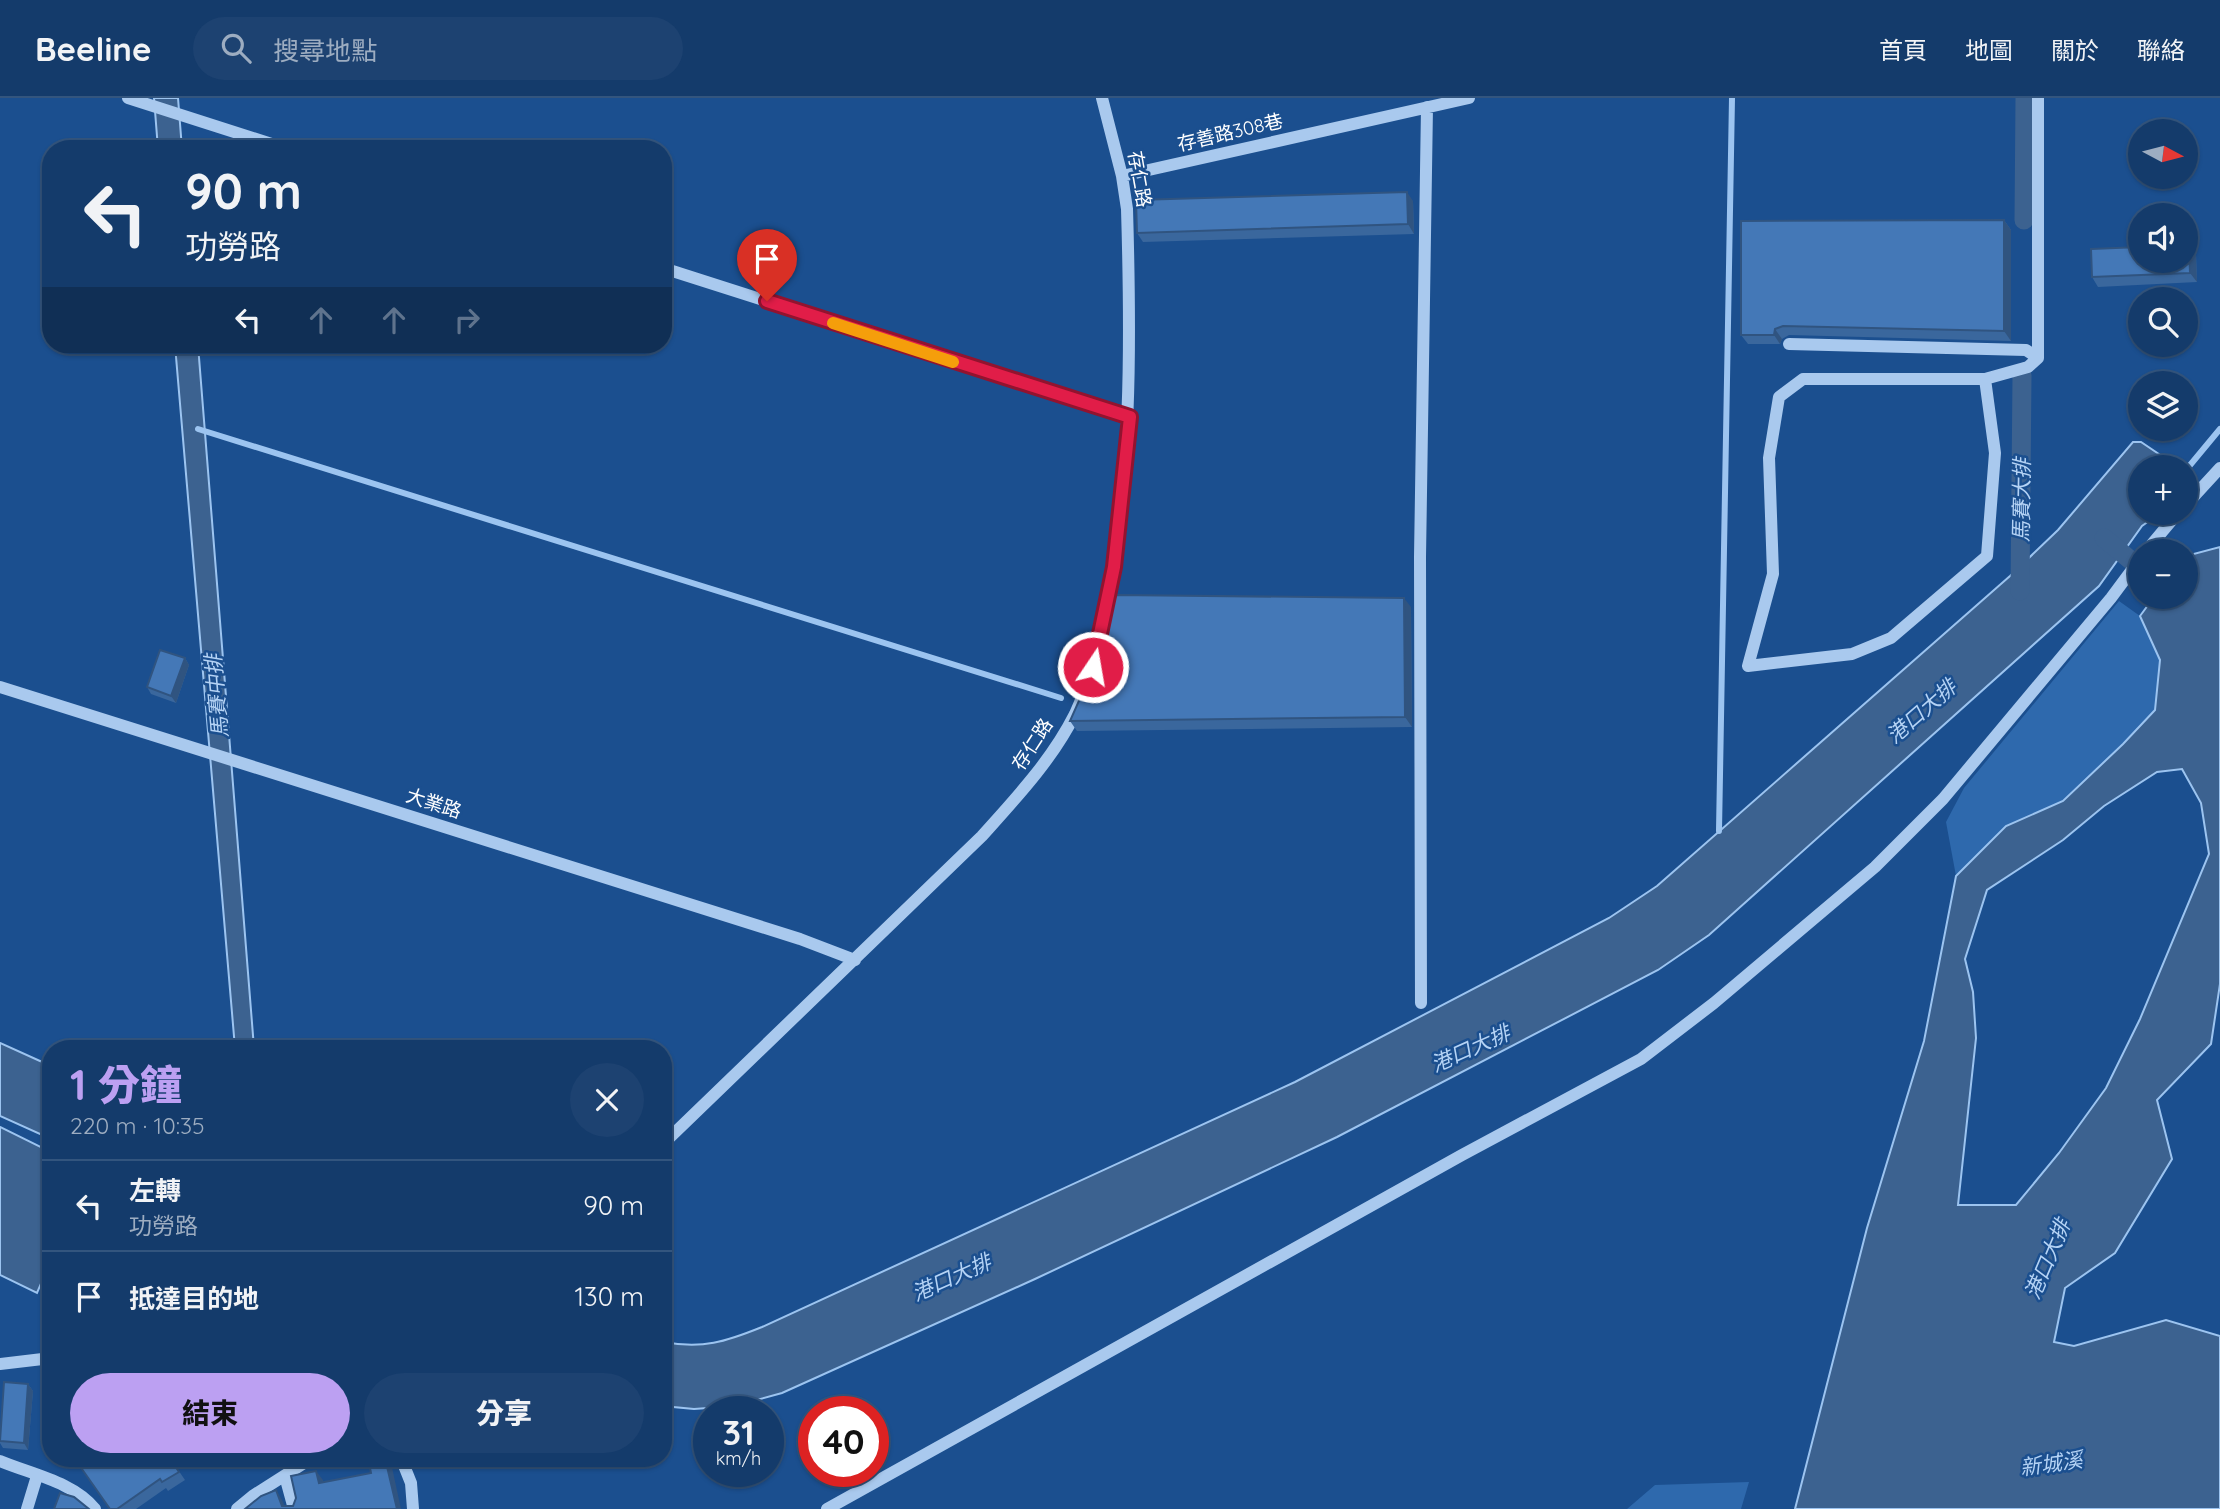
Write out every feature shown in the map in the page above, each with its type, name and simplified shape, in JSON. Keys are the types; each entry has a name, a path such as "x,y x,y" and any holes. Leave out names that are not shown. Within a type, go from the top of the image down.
{"street":[{"path":"128,98 259,140"},
{"name":"存仁路","path":"672,1135 855,960 1029,785 1075,714 1093,667 1114,567 1130,417 1128,222 1122,176 1102,98"},
{"name":"存善路308巷","path":"1122,176 1469,98"},
{"path":"1985,379 1995,453 1987,556 1891,638 1852,654 1748,666 1773,574 1769,458 1779,397 1803,379 1985,379 2028,367 2038,358 2038,98"},
{"path":"1422,1003 1420,557 1426,107"},
{"path":"672,271 1130,417"},
{"path":"1789,344 2026,350 2038,358"},
{"path":"2198,492 2220,468"},
{"path":"2156,539 2168,525"},
{"path":"827,1509 1462,1155 1641,1059 1714,1003 1885,858 1943,799 2128,575"},
{"name":"大業路","path":"0,687 800,939 855,960"},
{"path":"0,1364 42,1359"},
{"path":"0,1461 72,1489 87,1499 95,1509"},
{"path":"237,1509 298,1467"},
{"path":"405,1467 411,1483 413,1509"},
{"path":"27,1509 37,1476"},
{"path":"285,1476 294,1509"}],"shaded area":[{"path":"2119,601 2140,616 2161,660 2155,709 2123,744 2063,801 2006,826 1956,876 1946,822 1964,788"},
{"path":"1749,1482 1741,1509 1627,1509 1655,1485"}],"water":[{"path":"154,98 178,98 181,140 157,140"},
{"name":"馬賽中排","path":"176,354 199,354 253,1040 234,1040"},
{"path":"2133,442 2141,442 2160,455 2128,455 2128,525 2143,525 2133,539 2128,539 2128,546 2099,586 1709,935 1658,970 1337,1137 1035,1279 782,1393 771,1396 693,1396 693,1409 672,1407 672,1343 714,1343 762,1327 1295,1082 1609,918 1657,886 2010,576 2058,530"},
{"name":"新城溪","path":"2220,547 2220,984 2211,1044 2157,1100 2172,1159 2115,1253 2065,1288 2054,1342 2074,1346 2166,1320 2220,1336 2220,1509 1795,1509 1867,1228 1924,1041 1956,876 2006,826 2063,801 2155,710 2160,660 2140,616 2145,609 2198,609 2198,553","holes":["2182,769 2201,803 2209,854 2140,1019 2106,1088 2059,1153 2016,1205 1958,1205 1976,1038 1973,992 1965,959 1987,890 2063,840 2104,806 2157,772"]},
{"path":"0,1043 42,1062 42,1135 0,1116"},
{"path":"0,1127 42,1148 42,1281 37,1293 0,1275"}],"building":[{"path":"1407,192 1408,224 1137,233 1136,200"},
{"path":"2004,220 2004,331 1783,326 1775,329 1774,335 1741,335 1741,221"},
{"path":"2128,247 2128,273 2190,273 2092,277 2091,249"},
{"path":"1116,595 1404,598 1405,717 1070,721 1094,667"},
{"path":"160,650 185,658 171,696 147,687"},
{"path":"4,1382 28,1384 24,1443 0,1441"},
{"path":"81,1467 176,1467 179,1472 162,1482 160,1479 117,1509 110,1509"},
{"path":"370,1467 387,1467 397,1509 245,1509 261,1496 276,1490 282,1506 293,1506 296,1498 291,1476 316,1471 319,1483 371,1473"},
{"path":"60,1493 74,1497 89,1509 54,1509"}],"waterway":[{"path":"1719,831 1732,98"},
{"name":"馬賽大排","path":"2024,220 2025,98"},
{"name":"馬賽大排","path":"2020,591 2022,375"},
{"path":"198,429 1061,698"},
{"path":"2198,456 2220,429"},
{"name":"港口大排","path":"2104,538 2128,558"}],"slow traffic":[{"path":"833,323 953,362"}],"route":[{"path":"767,301 1130,417 1114,567 1093,667"}]}
